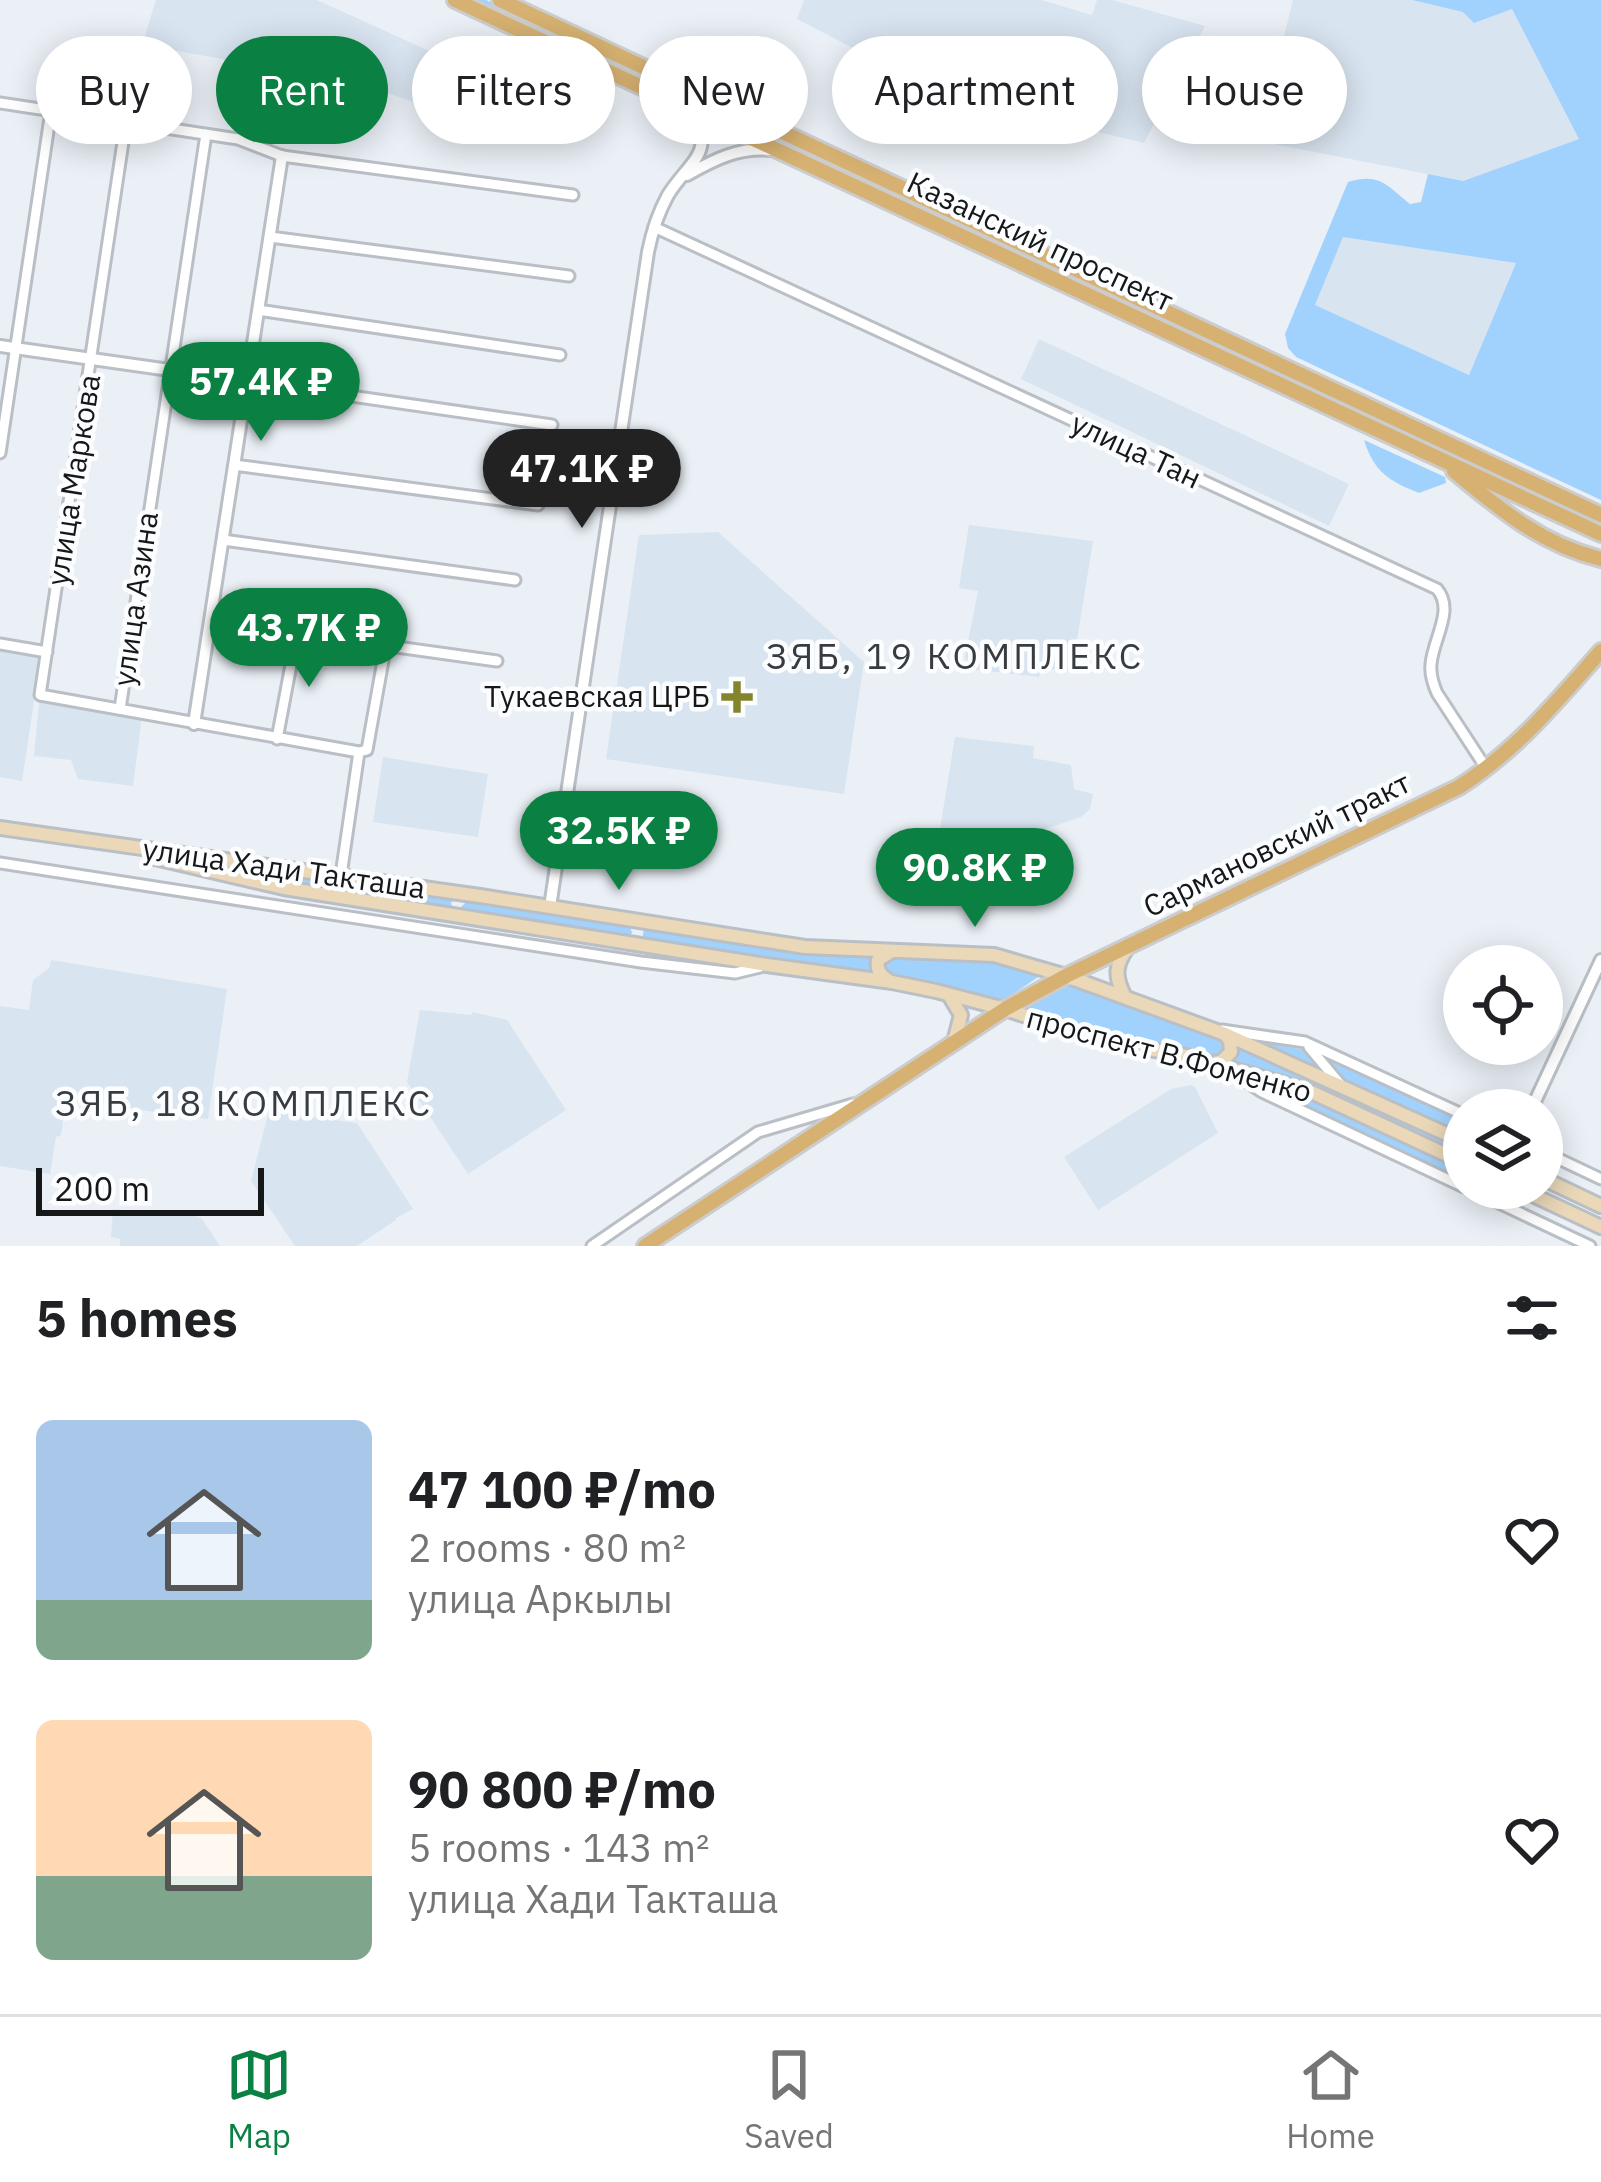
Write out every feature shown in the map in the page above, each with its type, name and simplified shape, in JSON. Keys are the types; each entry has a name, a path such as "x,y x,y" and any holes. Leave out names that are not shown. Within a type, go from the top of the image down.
{"main road":[{"name":"Казанский проспект","path":"455,0 639,87"},
{"name":"Казанский проспект","path":"500,0 1601,514"},
{"name":"Казанский проспект","path":"764,144 1601,534"},
{"path":"1441,460 1508,516 1557,545 1601,559"},
{"path":"1557,545 1545,531 1540,506 1551,498 1581,505"},
{"name":"Сармановский тракт","path":"646,1246 1005,1009 1487,770 1515,746 1601,651"},
{"name":"улица Хади Такташа","path":"0,832 341,875 806,947 994,956 1066,976"},
{"name":"улица Хади Такташа","path":"0,832 150,857 284,888 892,982 1005,1009"},
{"path":"463,917 457,904 466,894"},
{"path":"624,943 638,934 632,919"},
{"path":"1125,998 1115,975 1118,960 1129,947"},
{"path":"892,982 877,966 878,960 894,951"},
{"name":"проспект В.Фоменко","path":"1066,976 1225,1034 1443,1132"},
{"path":"948,994 961,1016 954,1042"},
{"name":"проспект В.Фоменко","path":"1005,1009 1096,1039 1307,1090 1443,1153"},
{"path":"1218,1065 1232,1047 1225,1034"},
{"path":"1563,1188 1601,1206"},
{"path":"1563,1209 1601,1227"}],"street":[{"path":"0,103 36,109"},
{"path":"192,132 238,139 282,156 573,196"},
{"name":"улица Азина","path":"120,709 206,134"},
{"path":"0,453 46,144"},
{"name":"улица Маркова","path":"120,709 40,695 123,144"},
{"path":"550,907 653,227 701,144"},
{"path":"680,179 730,153 753,148 782,152"},
{"path":"194,724 282,156"},
{"name":"улица Тан","path":"653,227 1437,589 1445,604 1430,667 1433,682 1487,770"},
{"path":"269,237 569,276"},
{"path":"258,310 560,356"},
{"path":"0,346 552,425"},
{"path":"234,465 538,505"},
{"path":"223,540 515,580"},
{"path":"210,621 497,661"},
{"path":"277,739 297,633"},
{"path":"0,644 47,652"},
{"path":"341,875 386,644"},
{"path":"120,709 363,751"},
{"path":"0,863 735,973 766,965"},
{"path":"414,926 442,913"},
{"path":"582,936 602,955"},
{"path":"1541,1089 1601,960"},
{"path":"1205,1027 1305,1042 1443,1105"},
{"path":"1305,1042 1340,1084"},
{"path":"1218,1065 1262,1091 1443,1176"},
{"path":"592,1246 758,1132 864,1101"},
{"path":"1563,1161 1601,1179"},
{"path":"1512,1209 1590,1246"}],"shaded area":[{"path":"156,0 317,0 412,43 412,102 388,93 388,36 216,36 216,58 192,54 192,36 145,36"},
{"path":"476,0 486,0 563,36 553,36"},
{"path":"804,0 1041,0 1092,15 1097,0 1112,0 1205,26 1200,36 1142,36 1142,143 1118,137 1118,36 832,37 797,19"},
{"path":"1293,0 1412,0 1463,12 1512,9 1580,139 1463,181 1273,144 1347,144 1347,36 1284,36"},
{"path":"1412,0 1601,0 1601,500 1296,357 1288,348 1285,334 1348,182 1376,180 1410,204 1421,202 1428,174 1463,181 1579,139 1512,9 1474,23 1463,12","holes":["1343,237 1516,263 1469,375 1315,305"]},
{"path":"615,60 639,71 639,76 615,65"},
{"path":"785,144 795,144 1537,490 1535,494"},
{"path":"1342,236 1516,263 1469,375 1315,305"},
{"path":"1039,339 1349,484 1329,526 1021,379"},
{"path":"1364,440 1445,477 1446,483 1419,493 1399,484 1378,468"},
{"path":"969,525 1093,541 1072,671 1042,668 1039,677 970,669 965,657 978,591 959,588"},
{"name":"Тукаевская ЦРБ","path":"718,532 864,662 844,794 606,759 639,535"},
{"path":"0,648 41,655 22,781 0,777"},
{"path":"39,702 142,716 133,786 78,779 71,760 34,756"},
{"path":"955,737 1034,746 1033,758 1071,765 1074,789 1093,794 1090,809 1081,817 1040,831 1028,833 1026,829 987,842 939,835"},
{"path":"383,757 488,774 478,837 373,822"},
{"path":"162,855 455,899 453,910 253,879"},
{"path":"467,901 630,926 632,933 629,937 464,912 461,907"},
{"path":"644,928 875,958 873,974 642,940"},
{"path":"899,957 1007,963 1044,973 1001,1002 892,977 883,963"},
{"path":"51,960 227,989 208,1119 66,1100 50,1174 0,1166 0,1006 29,1010 33,980 49,968"},
{"path":"1070,983 1225,1038 1228,1050 1221,1057 1213,1056 1095,1031 1021,1007"},
{"path":"420,1010 473,1012 507,1020 566,1110 468,1174 407,1082"},
{"path":"1252,1040 1310,1051 1443,1111 1443,1127"},
{"path":"1237,1043 1443,1136 1443,1147 1328,1092 1233,1060"},
{"path":"1250,1081 1298,1093 1443,1159 1443,1173"},
{"path":"1191,1085 1218,1133 1098,1210 1064,1157 1171,1089"},
{"path":"269,1111 357,1123 413,1209 357,1246 295,1246 251,1181"},
{"path":"113,1209 195,1216 220,1246 120,1246 120,1239 111,1237"}],"place":[{"name":"Тукаевская ЦРБ","path":"737,697"}],"district":[{"name":"ЗЯБ, 19 КОМПЛЕКС","path":"955,656"},
{"name":"ЗЯБ, 18 КОМПЛЕКС","path":"244,1103"}]}
